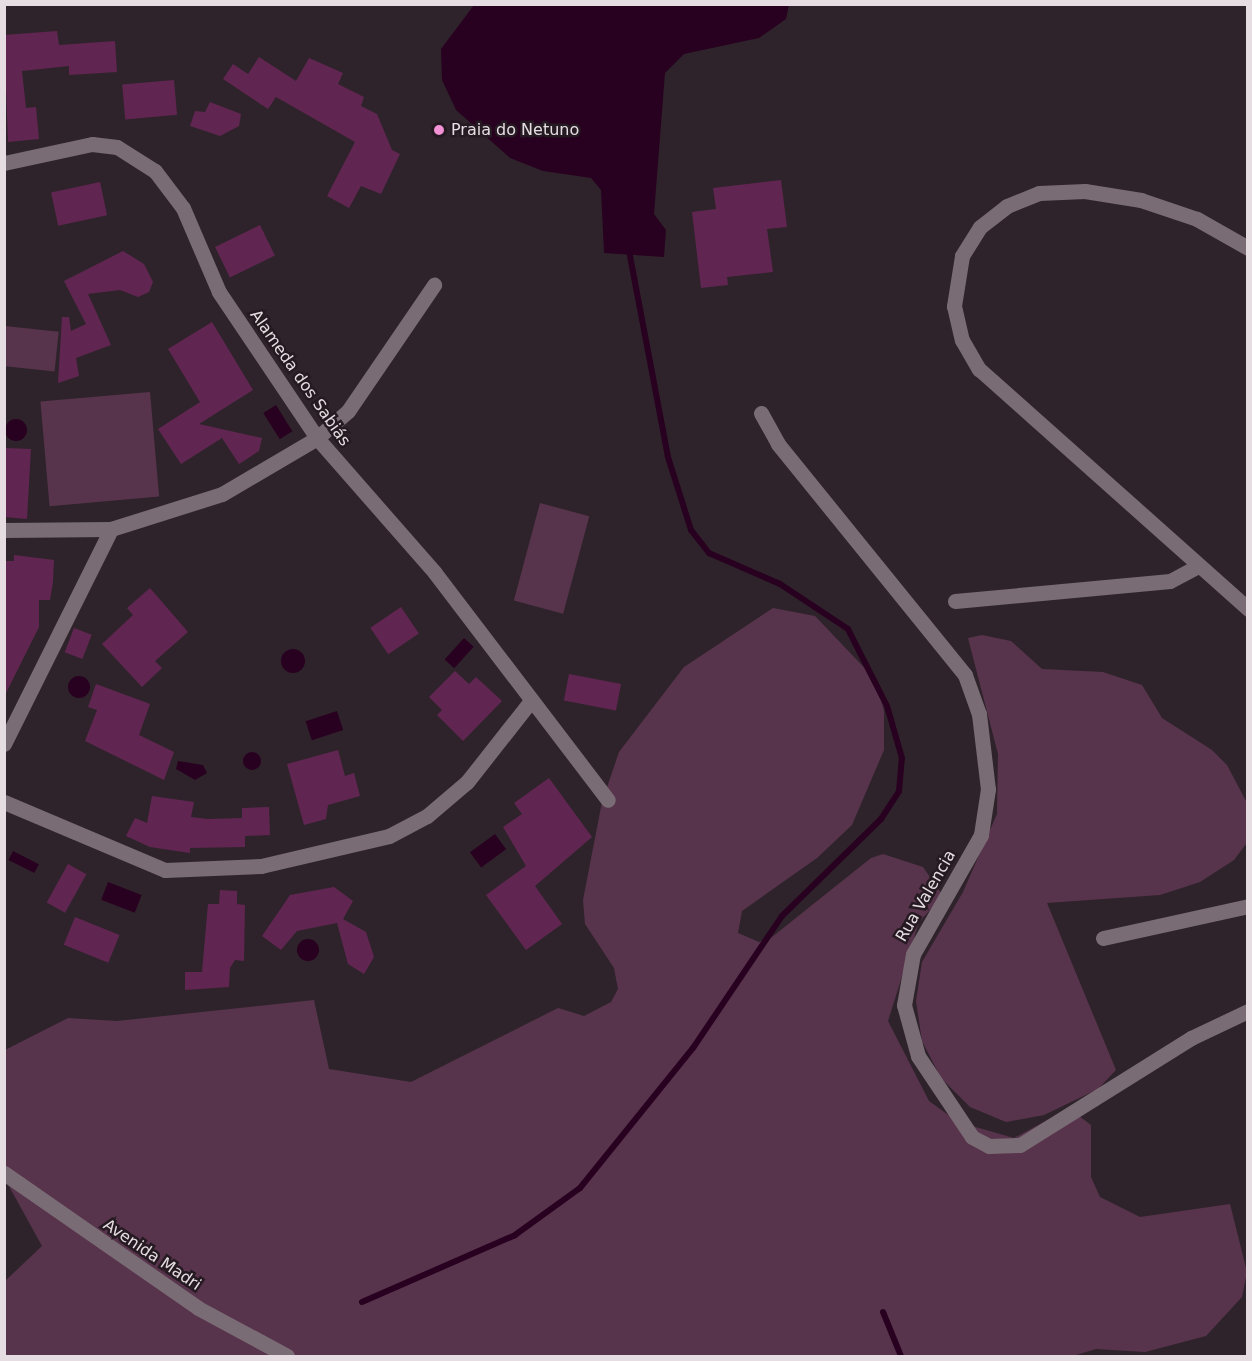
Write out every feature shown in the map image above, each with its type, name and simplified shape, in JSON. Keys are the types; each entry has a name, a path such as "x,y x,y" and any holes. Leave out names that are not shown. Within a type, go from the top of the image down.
{"street":[{"name":"Alameda dos Sabiás","path":"4,163 93,144 117,147 154,171 183,208 219,292 317,438 435,573 530,702 608,800"},
{"path":"1248,248 1197,219 1150,202 1056,191 1023,198 993,215 970,241 956,281 957,323 979,369 1196,567 1248,609"},
{"path":"4,530 111,529 222,494 317,438 365,390 434,285"},
{"name":"Rua Valencia","path":"761,413 778,444 965,675 979,714 988,789 981,835 913,954 904,1005 918,1056 972,1137 989,1146 1020,1145 1191,1038 1248,1011"},
{"path":"4,744 111,529"},
{"path":"955,601 1170,581 1196,567"},
{"path":"4,802 165,870 261,866 389,836 427,816 467,782 530,702"},
{"path":"1103,938 1248,906"},
{"name":"Avenida Madri","path":"4,1173 198,1308 287,1356"}],"shaded area":[{"path":"474,5 789,5 786,19 759,38 684,54 665,73 654,214 666,230 664,257 604,253 601,190 591,178 543,171 510,158 456,110 442,80 441,49"},
{"path":"5,326 59,332 55,371 4,366"},
{"path":"150,392 159,497 50,506 40,402"},
{"path":"276,405 292,431 280,439 263,413"},
{"path":"16,419 24,422 27,430 24,438 16,441 8,438 5,430 8,422"},
{"path":"540,503 589,516 563,614 514,601"},
{"path":"773,608 815,616 876,680 884,711 884,750 852,825 817,858 742,911 738,933 759,942 772,937 871,858 883,854 923,867 943,896 919,922 888,1021 929,1101 958,1122 1014,1138 1049,1119 1079,1116 1091,1125 1091,1177 1100,1197 1140,1217 1230,1204 1247,1272 1242,1297 1206,1336 1145,1352 1096,1349 1073,1356 5,1356 5,1281 42,1246 5,1179 5,1050 68,1018 117,1021 314,1000 329,1069 411,1082 558,1008 584,1016 611,1002 618,989 614,968 585,924 583,900 602,802 619,752 684,667"},
{"path":"982,635 1011,641 1042,669 1103,672 1142,685 1162,718 1212,750 1227,765 1247,803 1246,844 1234,860 1200,882 1160,895 1047,903 1116,1070 1098,1089 1044,1115 1006,1122 970,1107 941,1078 922,1041 916,1001 922,962 963,892 997,814 998,754 968,638"},
{"path":"464,638 474,647 454,668 445,660"},
{"path":"293,649 301,653 305,661 301,669 293,673 285,669 281,661 285,653"},
{"path":"75,676 83,676 90,683 90,691 83,698 75,698 68,691 68,683"},
{"path":"337,711 343,730 312,740 306,721"},
{"path":"252,752 258,755 261,761 258,767 252,770 246,767 243,761 246,755"},
{"path":"178,761 203,765 207,773 195,780 176,769"},
{"path":"495,834 506,849 481,868 470,852"},
{"path":"13,851 39,864 34,873 8,860"},
{"path":"108,882 142,895 135,913 101,900"},
{"path":"304,939 312,939 319,946 319,954 312,961 304,961 297,954 297,946"}],"building":[{"path":"57,31 59,45 115,41 117,72 69,75 69,66 22,71 26,108 36,107 39,139 8,142 4,35"},
{"path":"259,57 296,81 309,58 343,73 338,84 364,97 361,106 377,114 392,150 400,154 381,194 361,186 349,208 327,196 355,142 276,97 268,109 223,79 233,64 248,74"},
{"path":"174,80 177,115 125,119 122,85"},
{"path":"210,102 241,114 239,126 220,136 190,126 195,111 205,112"},
{"path":"781,180 787,227 767,229 773,272 727,277 728,285 701,288 692,212 716,209 713,188"},
{"path":"100,182 107,215 58,226 51,192"},
{"path":"260,225 275,256 230,277 215,247"},
{"path":"123,251 144,264 153,282 149,292 138,297 120,290 88,294 111,345 76,358 79,376 58,383 62,317 69,317 71,331 86,324 64,281"},
{"path":"212,322 253,390 199,424 262,438 259,451 239,464 222,438 181,464 158,429 200,402 168,349"},
{"path":"4,448 31,449 27,519 4,517"},
{"path":"14,555 54,560 53,582 50,600 39,600 39,627 4,697 4,561 14,561"},
{"path":"150,588 188,632 155,661 162,668 142,687 102,644 133,615 127,608"},
{"path":"401,607 419,634 388,654 370,628"},
{"path":"74,628 92,635 82,659 65,652"},
{"path":"455,671 469,684 476,677 502,701 463,741 437,715 442,710 429,697"},
{"path":"569,674 621,684 616,711 564,701"},
{"path":"96,684 150,704 139,735 174,752 164,780 85,741 97,710 88,707"},
{"path":"338,750 345,776 354,773 360,796 328,805 326,819 304,825 287,764"},
{"path":"549,778 592,837 535,886 562,924 526,950 486,895 526,866 503,827 522,814 514,803"},
{"path":"152,796 194,802 191,817 208,819 242,818 242,808 269,807 270,835 245,836 245,847 190,848 190,853 150,847 126,836 135,818 147,823"},
{"path":"68,864 86,874 65,913 47,902"},
{"path":"334,887 353,901 343,919 366,932 374,957 364,974 348,964 337,923 297,931 281,950 262,936 290,895"},
{"path":"220,890 237,891 237,904 245,905 244,961 235,960 230,968 229,987 185,990 185,972 202,972 208,904 219,904"},
{"path":"75,917 120,935 108,963 64,945"}],"waterway":[{"path":"362,1302 515,1235 580,1188 693,1048 782,916 881,819 899,791 902,758 887,706 848,629 780,584 709,553 691,530 668,457 630,255"},
{"path":"883,1312 901,1356"}],"place":[{"name":"Praia do Netuno","path":"439,130"}]}
